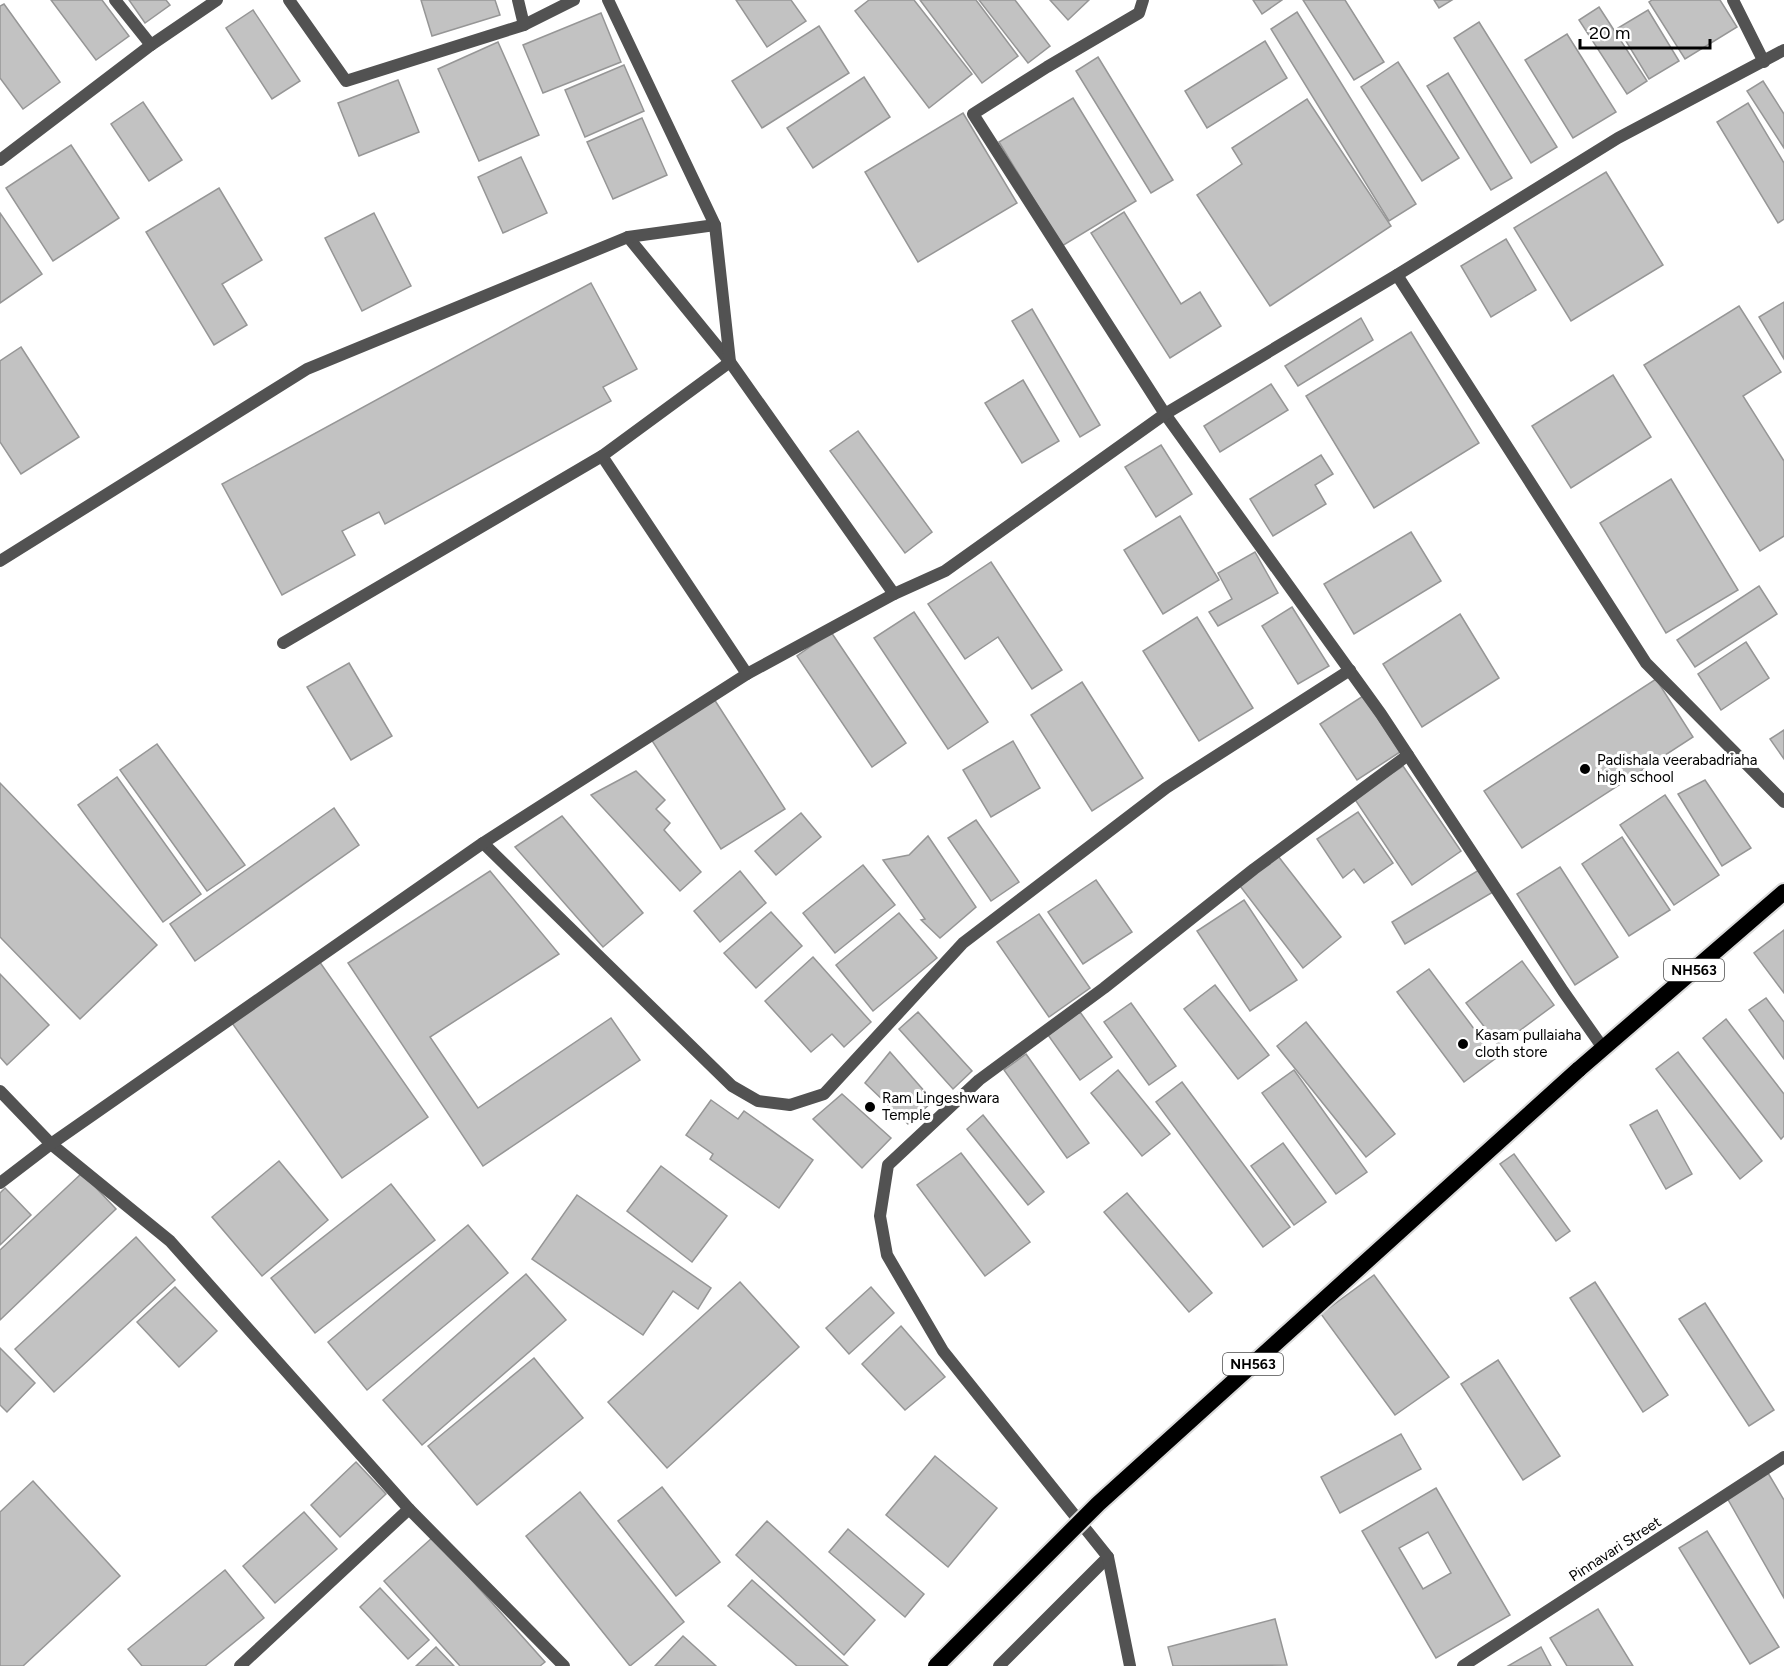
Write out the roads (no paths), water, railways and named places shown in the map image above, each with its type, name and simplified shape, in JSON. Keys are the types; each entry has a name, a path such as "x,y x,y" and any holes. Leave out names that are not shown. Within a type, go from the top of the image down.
{"highway":[{"name":"NH563","path":"936,1666 1098,1504 1578,1070 1784,892"}],"street":[{"path":"115,0 152,45"},
{"path":"0,160 152,45 217,0"},
{"path":"289,0 346,81 524,25 574,0"},
{"path":"519,0 524,25"},
{"path":"608,0 714,225 730,362"},
{"path":"1143,0 1139,14 1047,67 973,114 1165,414 1350,670 1603,1048"},
{"path":"1733,0 1764,62"},
{"path":"0,1182 51,1144 483,843 747,674 894,594 945,571 1165,414 1397,275 1618,138 1784,50"},
{"path":"0,561 307,369 628,237 714,225"},
{"path":"628,237 730,362 894,594"},
{"path":"1397,275 1646,663 1784,802"},
{"path":"284,643 602,456 730,362"},
{"path":"602,456 747,674"},
{"path":"483,843 732,1086 758,1101 790,1105 824,1094 963,943 1166,788 1350,670"},
{"path":"1130,1666 1108,1557 943,1351 887,1256 880,1216 888,1165 979,1080 1104,988 1254,869 1408,755"},
{"path":"0,1091 51,1144 170,1241 409,1509 564,1666"},
{"name":"Pinnavari Street","path":"1463,1666 1784,1457"},
{"path":"240,1666 409,1509"},
{"path":"999,1666 1108,1557"}],"place":[{"name":"Padishala veerabadriaha high school","path":"1585,769"},
{"name":"Kasam pullaiaha cloth store","path":"1463,1044"},
{"name":"Ram Lingeshwara Temple","path":"870,1107"}]}
